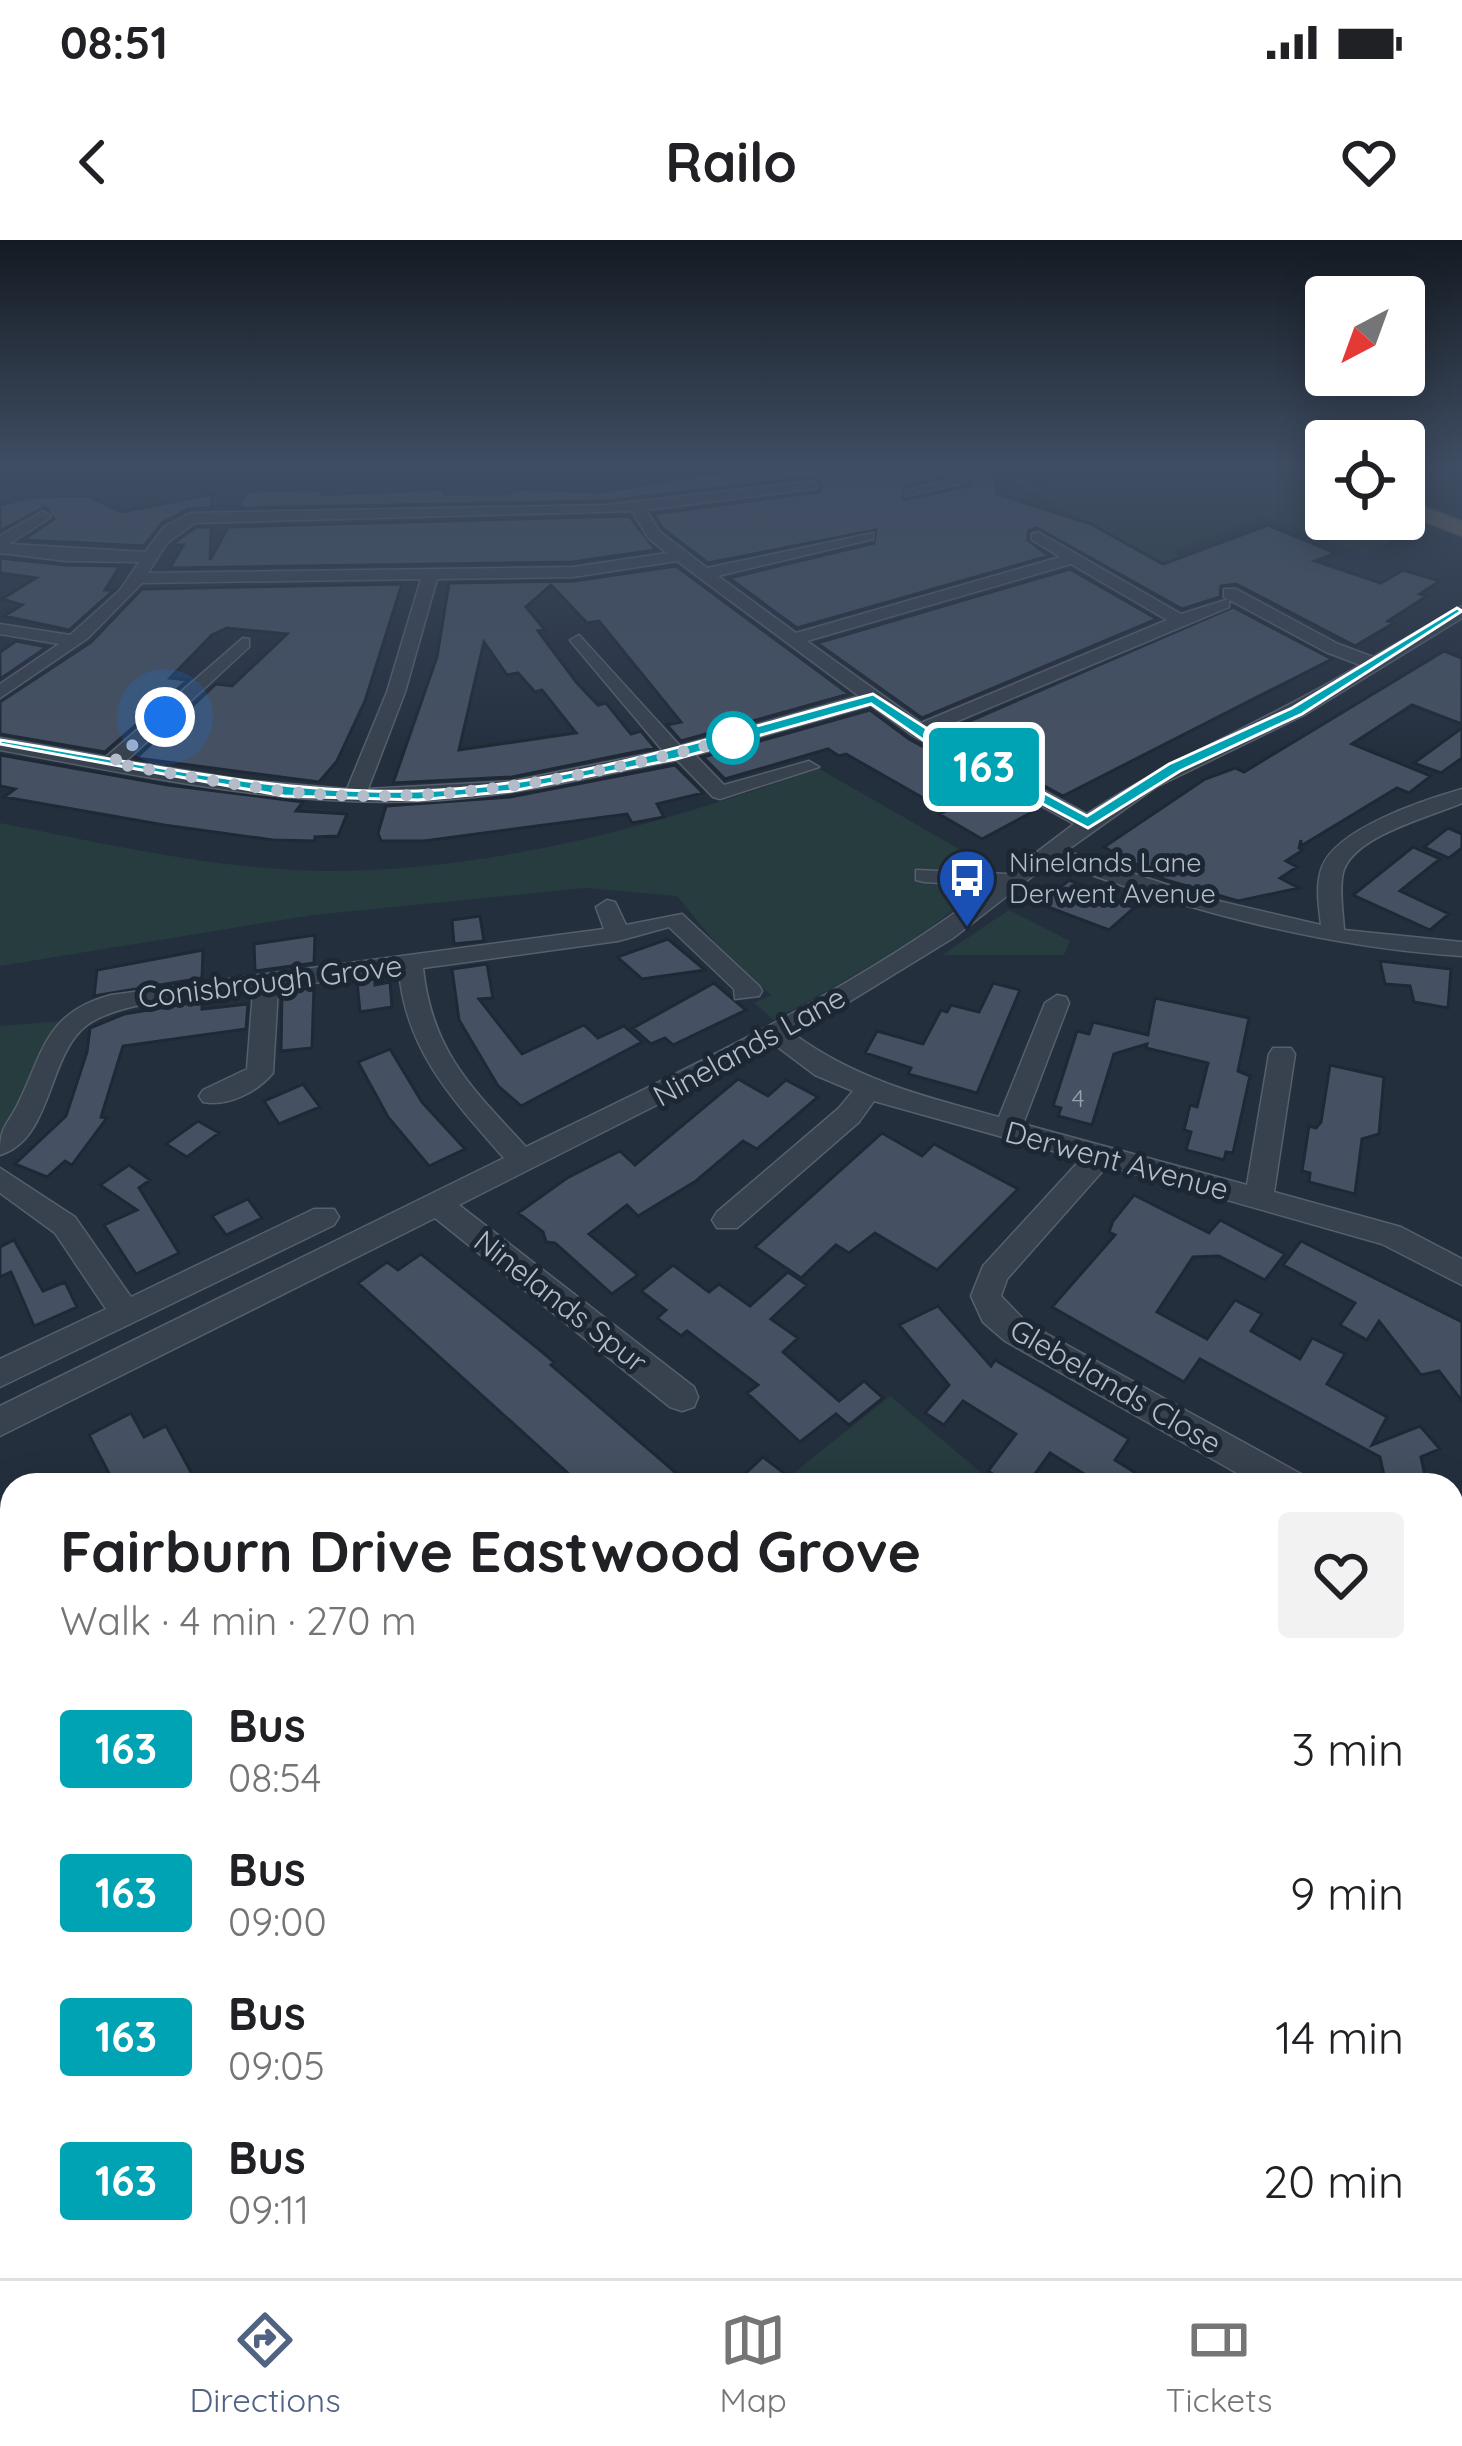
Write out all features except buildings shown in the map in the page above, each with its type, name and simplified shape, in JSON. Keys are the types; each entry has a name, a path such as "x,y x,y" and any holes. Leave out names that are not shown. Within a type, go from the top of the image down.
{"street":[{"path":"0,692 110,611 148,563"},
{"path":"139,578 572,572 632,563"},
{"path":"689,563 919,731 1088,823"},
{"path":"704,574 751,563"},
{"path":"794,639 1055,563"},
{"path":"1082,563 1180,621"},
{"path":"355,796 396,692 430,575"},
{"path":"919,731 1226,598 1374,664"},
{"name":"Ninelands Lane","path":"0,1422 777,1034 945,933 1088,823 1174,767 1297,711 1462,611"},
{"path":"1298,617 1372,645 1408,623 1405,619"},
{"path":"1437,627 1462,636"},
{"path":"0,629 74,640"},
{"path":"1320,641 1340,632"},
{"path":"579,640 720,793 808,767"},
{"path":"112,763 243,643"},
{"path":"0,744 266,788 355,796 481,790 679,753 873,698"},
{"path":"1333,933 1331,879 1340,854 1365,836 1462,795"},
{"path":"1051,853 1213,908 1333,933 1462,949"},
{"path":"924,874 1014,881"},
{"path":"607,907 618,934"},
{"name":"Conisbrough Grove","path":"0,1145 32,1109 54,1039 86,1012 111,1003 618,934 674,919 750,991 744,993"},
{"path":"410,963 411,1002 421,1036 436,1063 524,1163"},
{"path":"212,1096 233,1090 260,1073 266,982"},
{"path":"1006,1131 1057,1004"},
{"name":"Derwent Avenue","path":"777,1034 814,1063 869,1089 1391,1235 1462,1273"},
{"path":"1259,1198 1282,1054"},
{"path":"727,1220 849,1115 869,1089"},
{"name":"Glebelands Close","path":"1099,1157 994,1274 986,1295 994,1313 1016,1332 1267,1473"},
{"path":"0,1178 65,1225 127,1315"},
{"name":"Ninelands Spur","path":"440,1206 682,1396"},
{"path":"0,1374 324,1217"}],"green space":[{"path":"1161,563 1183,563 1199,584"},
{"path":"818,768 987,865 992,873 974,893 921,933 774,1020 754,1003 771,995 731,962 677,896 585,888 313,915 0,966 0,823 244,866 389,869 576,841 699,808"},
{"path":"1009,910 1070,941 1064,955 942,955"},
{"path":"61,1021 55,1058 38,1106 0,1144 0,1026"},
{"path":"890,1396 982,1473 794,1473"}],"bus line":[{"name":"163","path":"0,744 284,791 418,796 512,786 676,754 873,698 932,739 1088,823 1174,767 1297,711 1462,611"}],"place":[{"name":"Ninelands Lane Derwent Avenue","path":"967,929"}],"route":[{"path":"165,717 112,763 330,795 418,796 512,786 676,754 750,734 733,738"}]}
